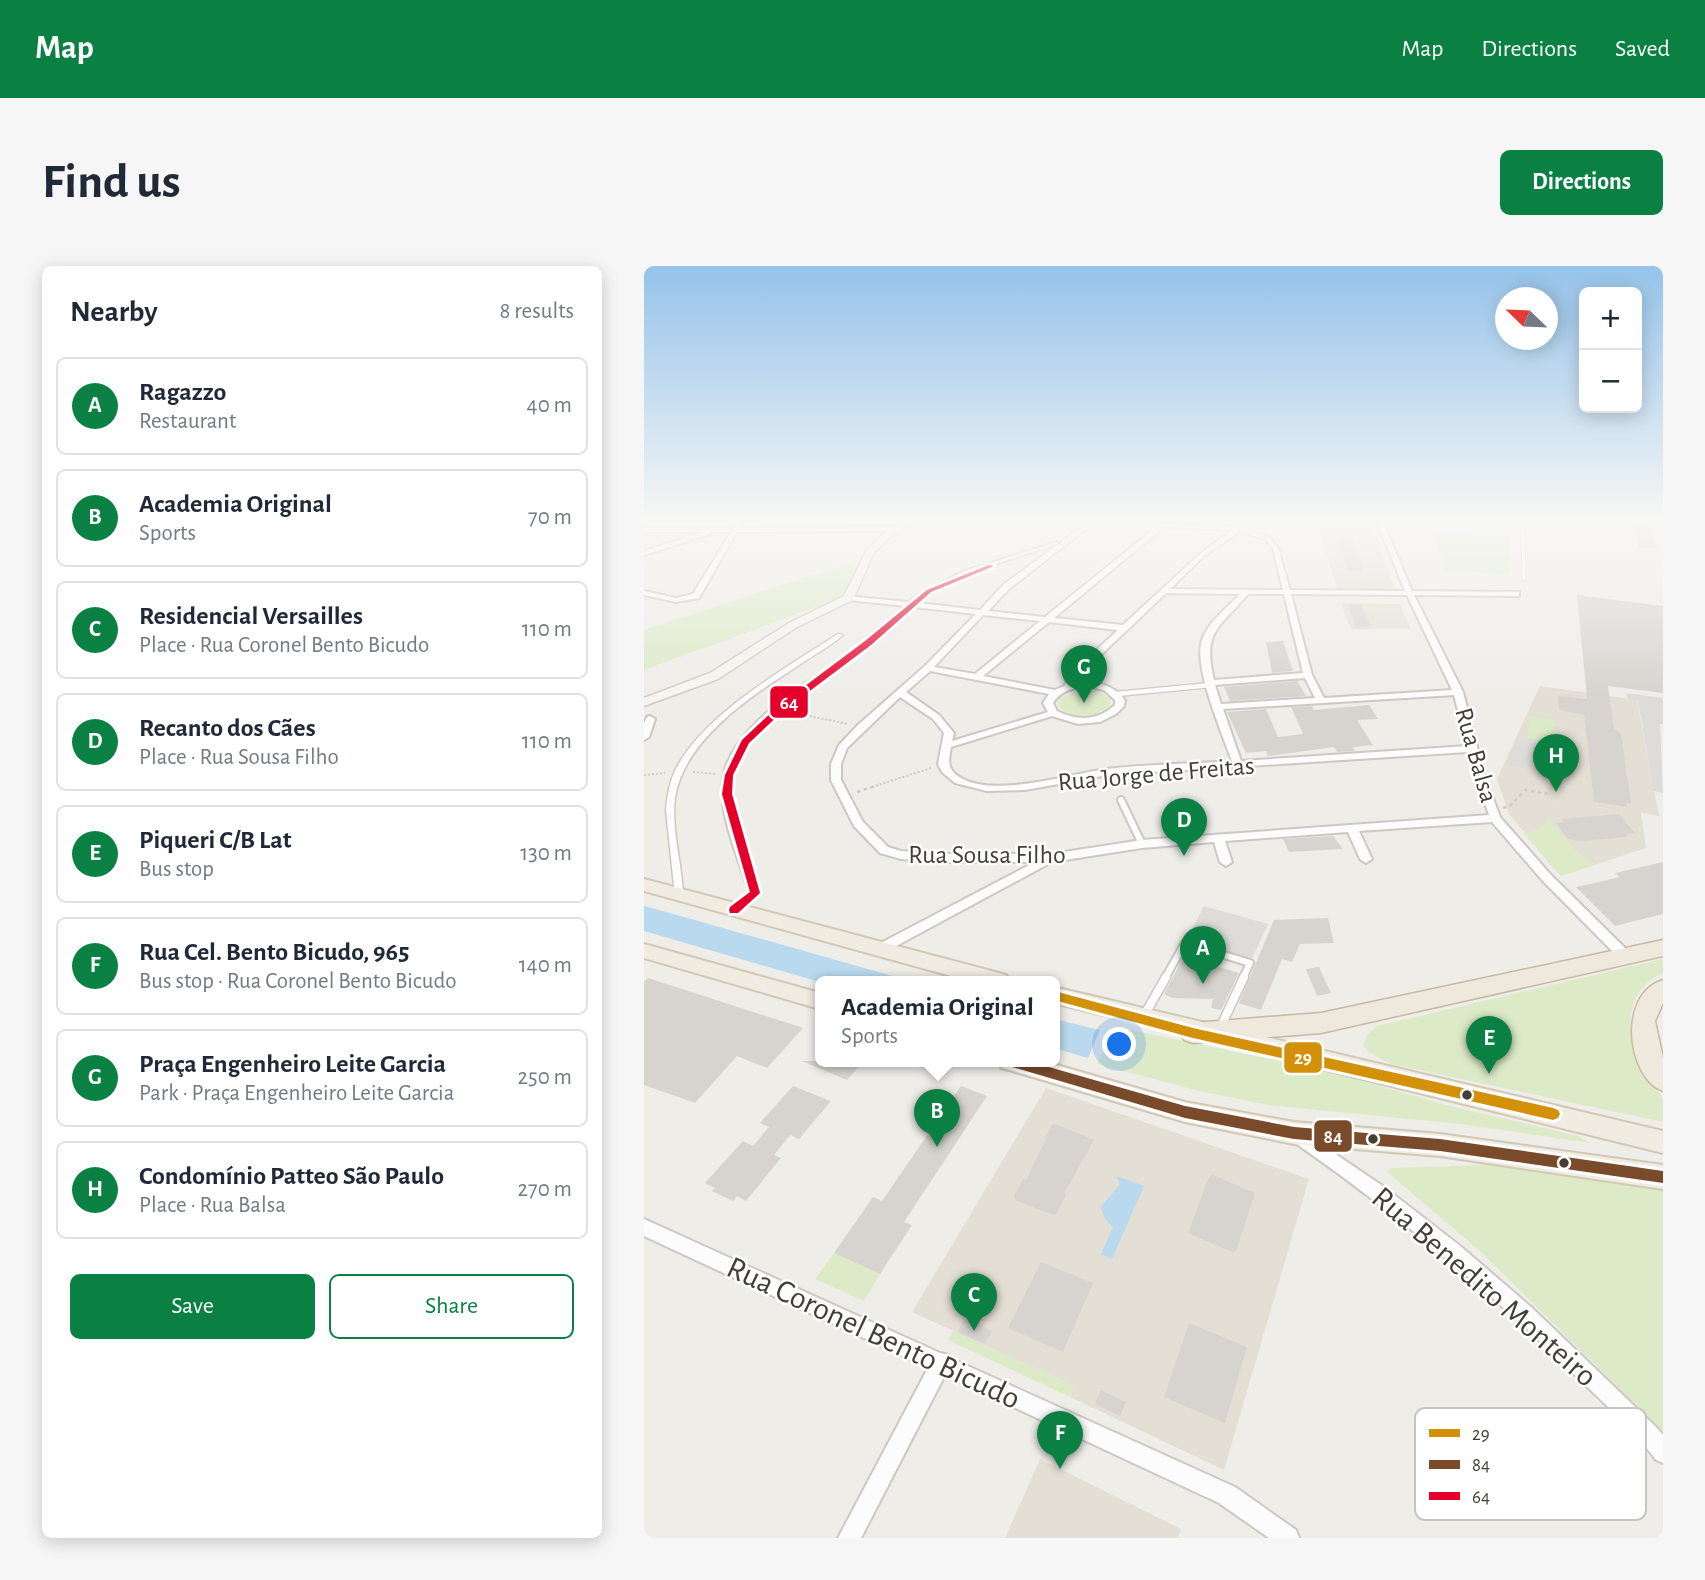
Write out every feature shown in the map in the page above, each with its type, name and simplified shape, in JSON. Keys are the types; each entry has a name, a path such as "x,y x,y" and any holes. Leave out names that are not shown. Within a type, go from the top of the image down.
{"highway":[{"path":"1193,1032 1321,1023 1663,948"},
{"path":"1663,989 1651,998 1642,1025 1643,1041 1663,1080"}],"main road":[{"path":"644,702 715,676 793,625 849,597 858,579"},
{"path":"644,885 980,976"},
{"path":"644,951 815,1000"},
{"path":"1060,997 1193,1032 1485,1097 1663,1142"},
{"path":"1030,1067 1185,1112 1294,1133 1440,1145 1663,1177"}],"street":[{"path":"644,593 688,600 698,594 707,579"},
{"path":"734,910 755,893 727,794 729,775 745,742 780,709 868,643 912,604 953,579"},
{"name":"Rua Sousa Filho","path":"1015,579 902,694 860,727 842,747 836,764 836,780 870,839 892,853 939,858 1051,858 1142,844 1352,828 1499,813"},
{"path":"977,677 1096,579"},
{"path":"1067,688 1080,670 1178,579"},
{"path":"1284,579 1308,676 1321,701"},
{"name":"Rua Balsa","path":"1404,579 1458,692 1473,749 1499,813 1546,877 1625,956"},
{"path":"1166,591 1244,594 1516,594"},
{"path":"1238,765 1211,684 1205,641 1244,594"},
{"path":"849,597 1126,628"},
{"path":"678,894 671,797 692,751 715,724 840,635"},
{"path":"928,668 1056,693"},
{"path":"1211,684 1308,676"},
{"path":"949,745 1053,713 1071,720 1095,720 1119,706 1116,694 1096,685 1067,688 1056,693 1048,703 1053,713"},
{"path":"1218,707 1458,692"},
{"path":"902,694 944,725 949,733 949,745 943,764"},
{"path":"644,737 650,719"},
{"name":"Rua Jorge de Freitas","path":"943,764 959,781 1006,788 1108,772 1473,749"},
{"path":"1352,828 1366,859"},
{"path":"1218,838 1226,862"},
{"path":"880,949 1051,858"},
{"name":"Rua Benedito Monteiro","path":"1294,1133 1420,1223 1574,1361 1620,1408"},
{"name":"Rua Coronel Bento Bicudo","path":"644,1227 1227,1495 1288,1538"},
{"path":"849,1538 942,1362"},
{"name":"Rua Benedito Monteiro","path":"1646,1435 1663,1452"}],"lane":[{"path":"1116,694 1211,684"},
{"path":"1121,800 1142,844"},
{"path":"1142,1019 1185,943 1250,962 1219,1031"}],"path":[{"path":"780,709 860,727"},
{"path":"844,796 943,764"},
{"path":"1499,813 1525,790 1549,794"}],"shaded area":[{"path":"1334,579 1391,579 1396,591 1338,591"},
{"path":"1341,603 1400,604 1411,629 1351,629"},
{"path":"1540,686 1637,700 1659,816 1641,813 1646,848 1561,876 1509,814 1497,779"},
{"path":"1626,693 1663,698 1663,724 1660,724 1663,793 1654,791 1638,701 1628,699"},
{"path":"1517,740 1557,746 1558,770 1505,765"},
{"path":"1204,906 1268,924 1250,963 1185,943"},
{"path":"1046,1088 1309,1179 1224,1470 1070,1397 1074,1386 912,1312"},
{"path":"1040,1459 1181,1529 1178,1538 1005,1538"}],"green space":[{"path":"800,579 850,579 847,590 840,598 644,670 644,630"},
{"path":"1082,690 1099,691 1110,699 1110,705 1098,713 1075,716 1058,704 1061,697"},
{"path":"1529,716 1555,720 1555,742 1528,738"},
{"path":"1550,819 1573,848 1594,865 1561,876 1523,833 1537,830"},
{"path":"1663,959 1663,973 1638,994 1630,1022 1636,1053 1663,1100 1663,1122 1391,1064 1367,1051 1363,1045 1367,1035 1377,1026"},
{"path":"1116,1027 1327,1071 1446,1105 1578,1136 1590,1143 1461,1124 1268,1105 1199,1091 1097,1064"},
{"path":"1487,1165 1663,1189 1663,1432 1646,1415 1646,1408 1639,1408 1481,1252 1387,1172 1391,1168"},
{"path":"834,1253 880,1274 864,1301 815,1279"},
{"path":"953,1331 1075,1386 1070,1397 948,1340"}],"water":[{"path":"644,906 892,976 815,976 815,981 644,931"},
{"path":"1060,1020 1100,1030 1088,1058 1060,1050"},
{"path":"1116,1176 1144,1186 1112,1259 1101,1254 1113,1227 1105,1219 1101,1207 1120,1184"}],"building":[{"path":"1577,595 1663,606 1663,693 1608,686 1614,728 1621,734 1631,803 1626,803 1627,807 1594,802 1584,715 1559,710 1558,696 1587,699"},
{"path":"1348,605 1362,605 1371,627 1356,627"},
{"path":"1283,641 1293,671 1272,673 1266,642"},
{"path":"1297,681 1306,696 1230,701 1224,687"},
{"path":"1369,705 1378,719 1357,720 1373,745 1353,747 1355,751 1337,752 1334,747 1268,756 1266,751 1246,753 1227,712 1266,709 1278,737 1303,734 1291,707 1312,706 1314,710"},
{"path":"1619,814 1635,833 1626,834 1628,837 1579,841 1568,839 1556,823 1564,822 1561,819"},
{"path":"1333,836 1343,849 1289,852 1283,839"},
{"path":"1663,862 1663,914 1615,926 1576,887 1620,877 1615,873"},
{"path":"1328,918 1334,943 1300,944 1292,962 1282,959 1261,1010 1239,1003 1274,920"},
{"path":"1184,956 1239,973 1221,1010 1211,1008 1213,999 1172,998 1164,994"},
{"path":"1319,967 1331,993 1317,996 1306,969"},
{"path":"648,978 803,1028 767,1068 737,1056 695,1103 644,1085 644,982"},
{"path":"802,1061 815,1061 815,1066"},
{"path":"816,1067 859,1067 847,1080"},
{"path":"793,1086 831,1101 799,1139 790,1135 774,1155 781,1158 746,1201 737,1196 733,1201 712,1191 715,1188 705,1183 743,1141 753,1146 769,1127 760,1123"},
{"path":"961,1086 987,1096 904,1222 912,1225 880,1274 834,1253 873,1197 882,1201"},
{"path":"1056,1124 1094,1140 1064,1194 1066,1195 1057,1213 1053,1215 1015,1200 1014,1196 1023,1179 1026,1180 1052,1125"},
{"path":"1213,1175 1255,1193 1236,1251 1232,1252 1188,1233 1209,1177"},
{"path":"1041,1262 1093,1283 1063,1352 1008,1328"},
{"path":"965,1318 992,1331 985,1344 957,1332"},
{"path":"1189,1323 1247,1347 1225,1423 1164,1397"},
{"path":"1101,1390 1126,1402 1120,1416 1095,1404"}],"transit line":[{"name":"64","path":"734,910 755,893 727,794 729,775 745,742 780,709 868,643 929,591 958,579"},
{"name":"29","path":"1060,997 1193,1033 1553,1114"},
{"name":"84","path":"1030,1067 1185,1112 1294,1133 1440,1145 1663,1177"}],"place":[{"name":"Praça Engenheiro Leite Garcia","path":"1084,703"},
{"name":"Condomínio Patteo São Paulo","path":"1556,792"},
{"name":"Recanto dos Cães","path":"1184,856"},
{"name":"Ragazzo","path":"1203,984"},
{"name":"Piqueri C/B Lat","path":"1489,1074"},
{"name":"Academia Original","path":"937,1147"},
{"name":"Residencial Versailles","path":"974,1331"},
{"name":"Rua Cel. Bento Bicudo, 965","path":"1060,1469"}]}
